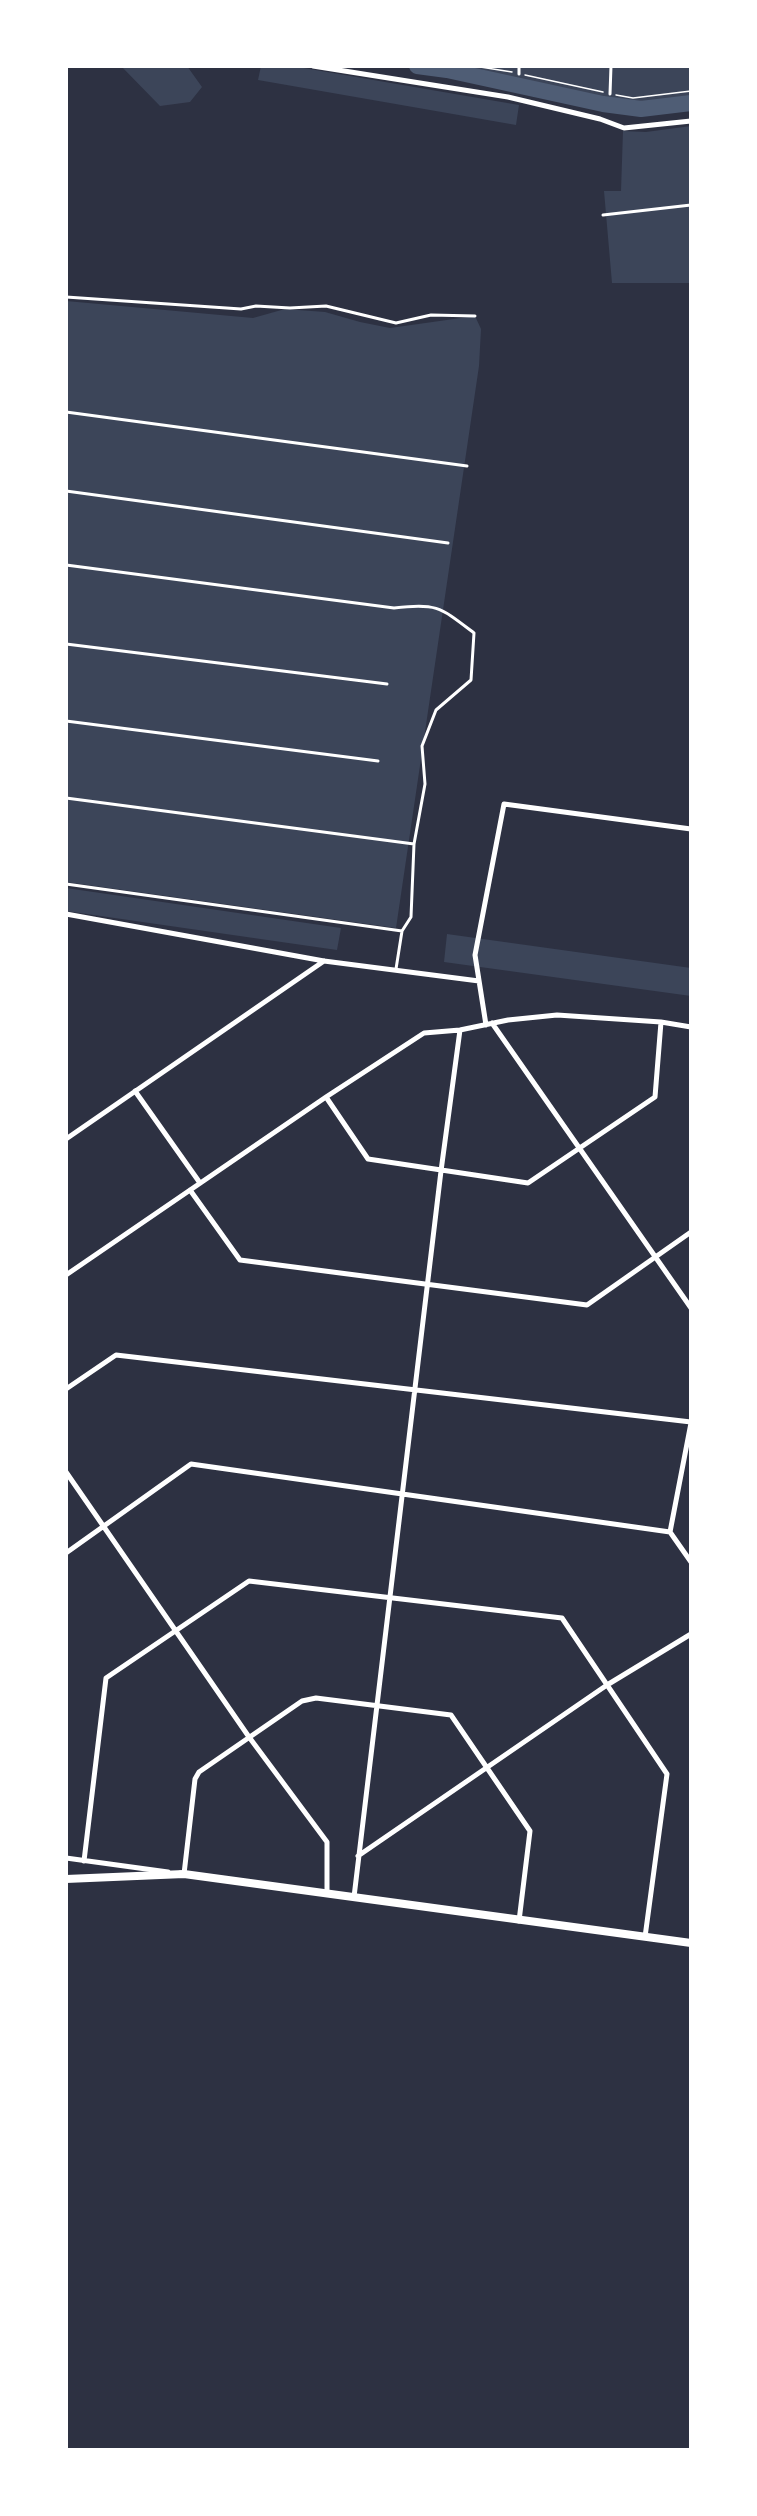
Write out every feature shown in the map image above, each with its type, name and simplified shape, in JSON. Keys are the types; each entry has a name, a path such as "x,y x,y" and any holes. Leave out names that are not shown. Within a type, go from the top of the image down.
{"main road":[{"path":"66,1879 184,1874 691,1943"}],"street":[{"path":"313,66 508,97 600,119 624,128 691,121"},
{"path":"691,829 504,804 475,954 489,1024 581,1148 691,1308"},
{"path":"66,914 324,961 479,981"},
{"path":"66,1139 324,961"},
{"path":"66,1275 326,1097 424,1033 460,1030 557,1015 661,1022 691,1027"},
{"path":"326,1097 368,1159 528,1183 655,1097 661,1022"},
{"path":"354,1897 375,1705 460,1030"},
{"path":"135,1091 200,1183"},
{"path":"190,1190 240,1260 587,1305 691,1232"},
{"path":"66,1389 116,1355 691,1422 670,1532 691,1562"},
{"path":"66,1553 191,1464 670,1532"},
{"path":"66,1472 249,1737 327,1842 327,1893"},
{"path":"84,1861 106,1678 249,1581 562,1618 667,1774 645,1937"},
{"path":"358,1856 488,1769 607,1685 691,1634"},
{"path":"66,1858 184,1874 195,1779 204,1767 302,1701 316,1698 451,1715 530,1831 519,1921"}],"lane":[{"path":"519,66 519,74"},
{"path":"610,94 611,66"},
{"path":"603,215 691,205"},
{"path":"66,297 241,309 256,306 290,308 326,306 396,323 432,315 475,316"},
{"path":"66,412 466,466"},
{"path":"66,491 448,543"},
{"path":"66,565 394,608 418,605 443,609 474,633 471,680 436,710 422,746 425,784 414,844 411,917 402,931 396,971"},
{"path":"66,644 387,684"},
{"path":"66,721 378,761"},
{"path":"66,798 414,844"},
{"path":"66,884 402,931"}],"path":[{"path":"474,66 633,98 691,91"}],"shaded area":[{"path":"121,66 187,66 202,87 190,102 160,106"},
{"path":"261,66 292,66 519,105 516,125 258,80"},
{"path":"440,66 691,66 691,99 641,103 603,100"},
{"path":"691,126 691,283 612,283 604,191 621,191 623,131 646,132"},
{"path":"66,301 253,318 285,309 325,312 390,328 475,316 481,329 479,366 396,928 66,882"},
{"path":"66,888 341,928 337,950 66,911"},
{"path":"447,934 691,968 691,996 444,962"}],"waterway":[{"path":"417,66 447,70 603,104 641,109 691,103"}]}
